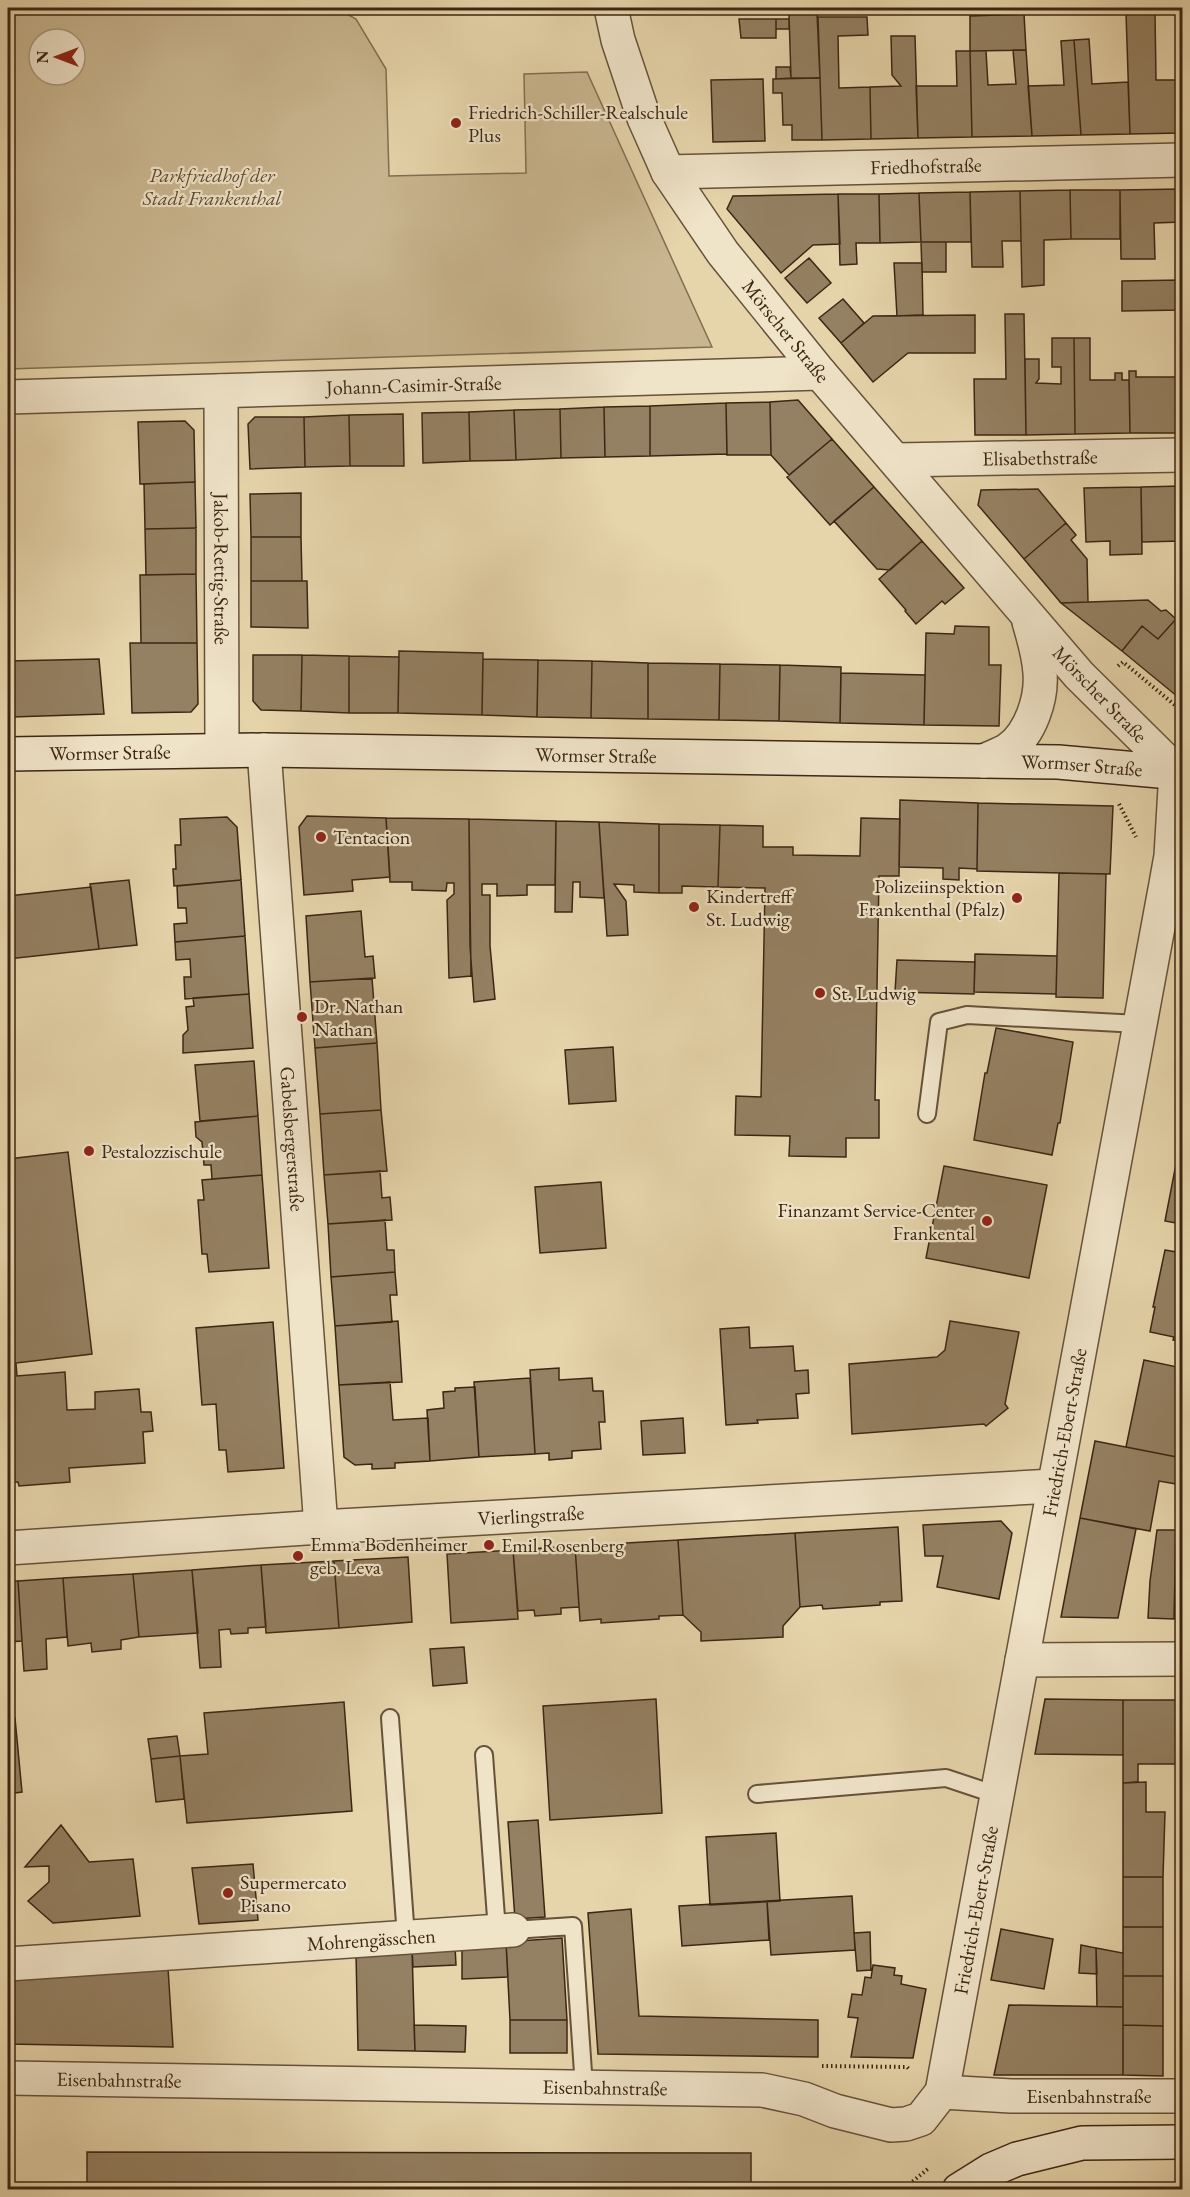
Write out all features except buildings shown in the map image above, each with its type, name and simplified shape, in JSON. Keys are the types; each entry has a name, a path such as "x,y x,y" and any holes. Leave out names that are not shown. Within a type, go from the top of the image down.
{"street":[{"name":"Mörscher Straße","path":"611,8 618,40 644,118 668,172 723,254 820,374 1091,689 1179,772"},
{"name":"Friedhofstraße","path":"668,172 1182,160"},
{"name":"Johann-Casimir-Straße","path":"8,397 820,374"},
{"name":"Jakob-Rettig-Straße","path":"221,391 222,750"},
{"name":"Elisabethstraße","path":"896,460 1182,455"},
{"name":"Mörscher Straße","path":"984,761 1010,749 1026,730 1037,701 1040,674 1037,649 1026,615"},
{"name":"Wormser Straße","path":"8,754 264,750 1058,762 1179,772"},
{"name":"Gabelsbergerstraße","path":"264,750 321,1527"},
{"name":"Friedrich-Ebert-Straße","path":"942,2092 1171,856 1179,772"},
{"name":"Vierlingstraße","path":"8,1548 321,1527 1053,1486"},
{"path":"1022,1660 1182,1659"},
{"name":"Mohrengässchen","path":"8,1964 505,1930"},
{"name":"Eisenbahnstraße","path":"8,2078 762,2090 804,2099 891,2125 906,2124 921,2119 942,2092 1011,2096 1182,2096"},
{"path":"959,2190 991,2170 1017,2159 1082,2143 1182,2142"}],"lane":[{"path":"927,1114 939,1022 967,1015 1139,1024"},
{"path":"390,1718 406,1937"},
{"path":"484,1755 505,1930"},
{"path":"757,1794 946,1778 997,1795"},
{"name":"Mohrengässchen","path":"505,1930 573,1926 585,2087"}],"path":[{"path":"1123,662 1182,711"},
{"path":"1114,795 1142,848 1171,856"}],"green space":[{"name":"Parkfriedhof der Stadt Frankenthal","path":"8,8 40,8 40,14 336,8 356,19 386,69 389,176 526,173 524,74 587,72 712,347 8,369"}],"place":[{"name":"Friedrich-Schiller-Realschule Plus","path":"456,123"},
{"name":"Tentacion","path":"321,837"},
{"name":"Polizeiinspektion Frankenthal (Pfalz)","path":"1017,898"},
{"name":"Kindertreff St. Ludwig","path":"694,907"},
{"name":"St. Ludwig","path":"820,993"},
{"name":"Dr. Nathan Nathan","path":"302,1017"},
{"name":"Pestalozzischule","path":"89,1151"},
{"name":"Finanzamt Service-Center Frankental","path":"987,1221"},
{"name":"Emil Rosenberg","path":"489,1545"},
{"name":"Emma Bodenheimer geb. Leva","path":"298,1556"},
{"name":"Supermercato Pisano","path":"228,1893"}]}
